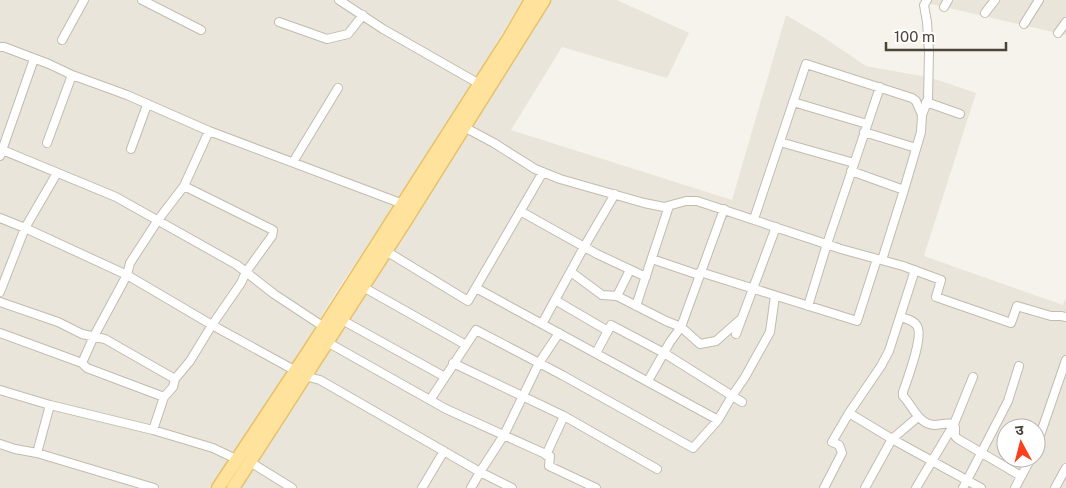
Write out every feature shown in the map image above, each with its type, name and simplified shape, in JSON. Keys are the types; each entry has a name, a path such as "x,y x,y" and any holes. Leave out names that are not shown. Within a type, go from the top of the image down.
{"main road":[{"path":"218,488 236,459 342,320 464,127 509,38 531,0"},
{"path":"233,488 301,373 324,327 402,204 544,0"}],"street":[{"path":"62,40 84,0"},
{"path":"142,0 201,30"},
{"path":"339,0 383,29 484,86"},
{"path":"652,259 857,321 904,190 921,132 922,115 928,99 929,52 924,5 927,0"},
{"path":"986,13 995,0"},
{"path":"1024,24 1039,0"},
{"path":"279,22 326,38 348,34 363,15"},
{"path":"1058,33 1066,22"},
{"path":"0,47 49,64 210,131 402,204"},
{"path":"34,59 1,151 116,197 237,265 274,294 324,327"},
{"path":"754,220 806,64 912,98 916,101 922,115"},
{"path":"47,143 72,75"},
{"path":"808,306 880,87"},
{"path":"293,162 338,88"},
{"path":"793,102 867,124"},
{"path":"926,102 960,114"},
{"path":"131,149 147,104"},
{"path":"464,127 535,169 560,179 664,207 686,201 697,201 827,244 915,270 941,280 936,296 1011,323 1017,306 1051,316 1066,317"},
{"path":"82,364 94,336 126,275 130,263 158,220 184,186 210,131"},
{"path":"864,132 916,148"},
{"path":"780,142 854,163"},
{"path":"851,171 904,190"},
{"path":"386,251 468,301 543,172"},
{"path":"0,292 25,228 58,173"},
{"path":"153,430 164,397 173,387 175,379 190,360 241,283 246,272 272,236 273,230 184,186"},
{"path":"542,324 615,194"},
{"path":"636,306 669,206"},
{"path":"648,381 681,327 724,209"},
{"path":"520,211 584,247 646,277"},
{"path":"0,218 126,275 212,325 301,373 320,380 480,472 512,488"},
{"path":"736,334 776,227"},
{"path":"617,296 630,270"},
{"path":"824,488 842,452 839,446 832,442 889,351 915,270"},
{"path":"571,272 602,295 617,296 681,327 700,344 716,341 741,319"},
{"path":"363,287 466,345"},
{"path":"476,288 718,420"},
{"path":"430,400 476,330 540,363 693,448 718,420 770,332 776,296"},
{"path":"555,300 608,330"},
{"path":"0,302 58,322 82,334 105,340 175,379"},
{"path":"900,317 913,322 919,328 920,335 903,396 910,402 918,417 932,425 948,422 954,424"},
{"path":"342,320 445,377"},
{"path":"596,353 611,325 664,353 742,402"},
{"path":"0,333 164,397"},
{"path":"471,488 504,435 540,363 559,333"},
{"path":"327,342 446,409 550,456 549,466 596,488"},
{"path":"1046,418 1066,360"},
{"path":"453,363 564,416 657,469"},
{"path":"963,488 1008,401 1019,366"},
{"path":"916,488 954,424 974,377"},
{"path":"0,390 50,405 153,430 213,448 236,459"},
{"path":"37,453 50,405"},
{"path":"850,413 981,488"},
{"path":"546,454 564,416"},
{"path":"865,488 892,438 918,417"},
{"path":"954,424 955,436 1021,476"},
{"path":"0,444 37,453 154,488"},
{"path":"422,488 444,451"},
{"path":"250,462 292,488"},
{"path":"1015,488 1025,468"},
{"path":"1056,488 1066,468"}],"shaded area":[{"path":"0,0 522,0 417,171 336,292 275,391 209,488 0,488"},
{"path":"551,0 617,0 689,33 667,78 562,47 511,130 732,200 786,15 866,66 932,78 976,93 924,256 1063,305 1066,298 1066,488 241,488 308,386 491,98"},
{"path":"922,0 1066,0 1066,35 927,3"}]}
